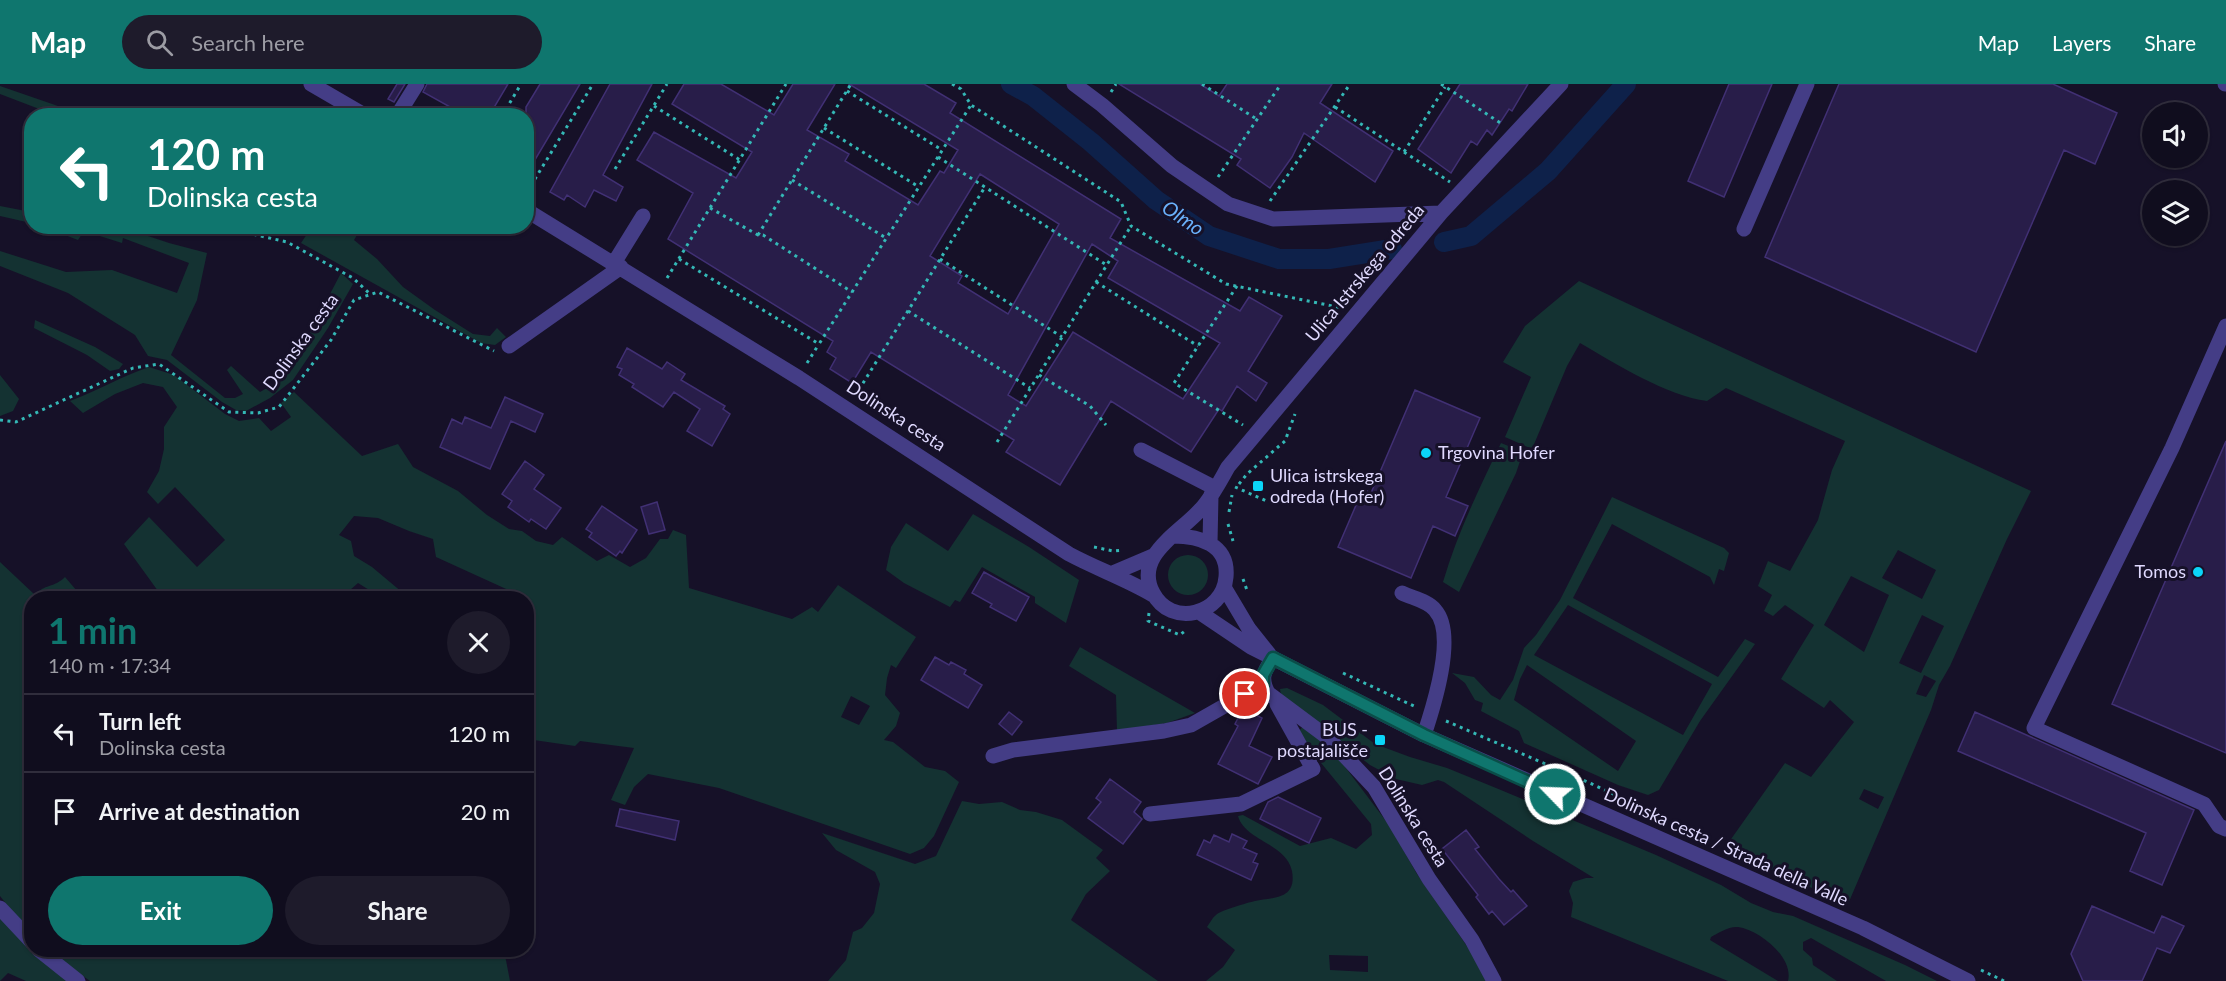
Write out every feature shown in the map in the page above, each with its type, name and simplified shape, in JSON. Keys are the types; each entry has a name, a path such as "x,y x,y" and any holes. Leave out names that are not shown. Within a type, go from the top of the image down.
{"street":[{"path":"311,84 352,108"},
{"path":"403,108 417,84"},
{"path":"1074,84 1102,105 1172,166 1228,204 1273,219 1441,213"},
{"name":"Ulica Istrskega odreda","path":"1215,488 1228,467 1441,213 1561,84"},
{"path":"1744,229 1807,84"},
{"name":"Dolinska cesta","path":"534,215 848,408 1069,554 1091,566 1113,573"},
{"path":"509,346 617,265 643,216"},
{"path":"2226,326 2172,448 2034,728 2204,804 2219,826 2226,829"},
{"path":"1141,450 1215,488"},
{"path":"1113,573 1153,556 1202,508 1215,488"},
{"path":"1210,543 1215,488"},
{"path":"1113,573 1153,595 1162,605 1174,612 1187,614 1199,612 1215,603 1224,587 1227,575 1225,563 1219,552 1210,543 1199,538 1173,536"},
{"path":"1153,556 1149,569 1149,582 1153,595"},
{"name":"Dolinska cesta / Strada della Valle","path":"1224,587 1249,629 1273,658"},
{"path":"1402,593 1435,609 1440,617 1442,628 1442,667 1437,699 1424,735"},
{"name":"Dolinska cesta / Strada della Valle","path":"1199,612 1233,636 1273,658 1424,735 1863,928 1968,981"},
{"path":"993,756 1013,750 1164,731 1191,725 1263,684 1263,675 1273,658"},
{"name":"Dolinska cesta","path":"1150,813 1241,804 1313,769 1263,684"},
{"name":"Dolinska cesta","path":"1273,698 1327,737 1368,780 1429,879 1472,940 1494,981"},
{"path":"0,908 24,934"},
{"path":"48,957 78,981"}],"path":[{"path":"507,108 521,84"},
{"path":"534,181 593,84"},
{"path":"615,169 667,84"},
{"path":"667,278 785,86 778,84"},
{"path":"758,236 851,84"},
{"path":"952,84 961,88 971,105 1121,202 1131,226 1227,284 1359,311"},
{"path":"1202,84 1258,120"},
{"path":"1208,191 1281,84"},
{"path":"1261,215 1350,84"},
{"path":"1441,84 1516,133"},
{"path":"1404,152 1445,87"},
{"path":"847,91 942,150"},
{"path":"806,365 971,105"},
{"path":"654,106 740,160"},
{"path":"1335,107 1462,190"},
{"path":"824,128 919,187"},
{"path":"938,157 1105,264"},
{"path":"792,180 886,238"},
{"path":"855,396 985,187"},
{"path":"710,208 758,236 763,235 852,292"},
{"path":"997,442 1131,226"},
{"path":"252,234 287,242 353,278 370,294 378,292 493,350 501,351 509,346"},
{"path":"679,259 819,344"},
{"path":"940,260 1062,337"},
{"path":"1096,282 1198,346"},
{"path":"1237,286 1174,383 1256,434"},
{"name":"Dolinska cesta","path":"0,420 16,422 133,368 159,364 229,412 258,413 279,406 331,340 354,300 370,294"},
{"path":"908,311 1030,388"},
{"path":"1039,375 1090,406 1106,425"},
{"path":"1215,488 1269,502"},
{"path":"1227,517 1229,532 1234,543"},
{"path":"1087,544 1113,551 1132,548"},
{"path":"1241,571 1250,598"},
{"path":"1333,669 1431,714"}],"green space":[{"path":"0,86 64,108 37,108 0,94"},
{"path":"0,206 24,211 24,221 0,216"},
{"path":"62,234 82,234 78,240"},
{"path":"94,234 142,234 207,253 197,300 171,355 225,398 235,398 243,394 227,370 231,366 260,392 281,380 298,355 341,273 353,284 328,328 293,380 270,398 246,411 236,410 167,360 148,356 135,335 68,293 0,266 0,251 66,272 112,270 177,293 189,263 123,238 122,243"},
{"path":"307,234 358,234 354,240 377,259 403,287 435,310 473,334 490,336 497,328 506,337 495,345 481,343 301,243"},
{"path":"1579,281 2031,491 1939,685 1931,710 1848,904 1724,849 1785,763 1811,777 1854,722 1830,700 1824,708 1781,679 1814,625 1785,605 1773,616 1764,611 1772,595 1758,586 1768,561 1790,571 1818,520 1832,470 1845,441 1726,388 1707,401 1675,393 1642,378 1580,343 1567,366 1532,449 1505,437 1531,377 1503,362 1525,326","holes":["1898,550 1936,570 1922,599 1882,578","1851,576 1889,595 1864,652 1824,625","1922,615 1944,626 1921,673 1899,663","1924,675 1936,681 1926,697 1916,694","1864,789 1884,797 1878,809 1859,799"]},
{"path":"35,320 95,347 123,364 119,369 110,371 87,355 34,328"},
{"path":"149,367 174,375 225,414 239,421 259,418 271,431 291,417 281,403 294,392 362,456 398,444 413,467 458,491 487,515 509,529 522,531 536,541 553,545 562,537 597,561 609,555 630,567 646,558 660,539 668,539 673,530 686,535 689,588 792,619 812,607 818,612 838,585 916,637 896,668 891,665 885,695 900,713 896,726 884,740 893,742 925,767 945,771 959,782 934,836 924,848 910,854 719,788 648,774 634,787 625,805 611,800 634,748 580,741 575,746 534,740 534,591 511,591 436,557 433,539 378,518 354,516 339,535 351,541 354,556 372,567 401,591 371,591 358,583 349,591 158,591 124,544 149,517 197,567 225,540 175,487 158,504 147,492 159,471 164,449 164,427 177,407 163,387 143,383 115,394 83,413 70,401","holes":["851,696 870,706 859,725 841,717"]},
{"path":"0,375 19,399 13,411 0,416"},
{"path":"1501,443 1523,452 1516,473 1459,592 1443,582 1462,529"},
{"path":"1612,497 1724,548 1729,553 1724,571 1719,569 1714,585 1710,577 1612,524 1573,598 1718,677 1745,639 1755,644 1700,721 1659,790 1648,795 1618,785 1524,743 1519,731 1481,711 1483,703 1475,700 1465,683 1452,673 1474,677 1491,695 1500,700 1513,680 1524,648 1560,600","holes":["1568,605 1712,684 1683,735 1534,655","1527,665 1636,741 1618,771 1514,700"]},
{"path":"973,514 1079,580 1066,623 1035,603 1035,597 982,567 960,602 955,600 950,607 904,583 886,570 891,547 906,523 948,551"},
{"path":"1188,555 1202,561 1208,575 1202,589 1188,595 1174,589 1168,575 1174,561"},
{"path":"0,562 31,591 24,591 24,926 0,896"},
{"path":"65,577 77,591 40,591 57,583"},
{"path":"1080,647 1195,713 1167,723 1117,731 1116,695 1069,666"},
{"path":"1287,688 1323,705 1375,744 1447,768 1656,855 1721,885 1751,903 1773,912 1793,916 1937,981 1886,981 1811,938 1803,942 1803,950 1812,958 1813,965 1837,981 1788,981 1786,963 1773,946 1756,933 1735,927 1720,932 1710,940 1778,981 1728,981 1571,917 1573,903 1569,891 1573,882 1594,878 1444,782 1438,780 1422,785 1396,779 1370,765 1281,695 1280,689"},
{"path":"1304,725 1330,747 1389,825 1417,874 1471,952 1486,981 1206,981 1223,967 1235,950 1207,927 1213,918 1234,907 1282,895 1291,887 1293,880 1292,871 1282,854 1249,831 1238,816 1243,815 1300,846 1331,838 1356,849 1372,835 1371,824 1317,758 1299,731","holes":["1329,955 1368,956 1368,972 1330,970"]},
{"path":"962,801 979,804 1002,802 1020,810 1062,820 1103,850 1096,858 1110,871 1086,894 1071,920 1158,981 828,981 846,960 853,932 862,928 874,913 880,884 875,872 836,850 822,833 915,864 936,856"},
{"path":"0,917 24,942 24,957 39,957 71,981 26,981 8,973 0,981"},
{"path":"57,957 505,957 510,981 90,981"}],"building":[{"path":"397,84 405,84 394,102 388,99"},
{"path":"427,84 508,84 494,108 452,108 423,92"},
{"path":"540,84 580,84 534,162 534,108 526,107"},
{"path":"610,84 652,84 603,175 623,187 616,201 594,190 585,207 567,195 564,200 550,192"},
{"path":"684,84 721,84 774,115 793,84 835,84 807,130 849,154 845,161 918,205 940,171 944,173 958,150 849,84 924,84 956,103 950,113 1121,219 1110,238 1240,311 1249,297 1282,316 1248,371 1267,383 1256,401 1237,386 1222,411 1219,409 1191,452 1111,401 1060,485 1006,452 1014,440 871,352 852,383 830,369 836,358 827,352 833,341 668,239 693,193 637,160 654,132 736,178 752,152 672,104","holes":["980,174 1059,224 1008,314 958,283 962,276 930,256","1092,244 1118,261 1108,278 1220,343 1183,399 1073,332 1026,406 1008,395"]},
{"path":"1119,84 1200,84 1219,96 1227,84 1332,84 1320,103 1393,151 1375,182 1304,133 1292,157 1270,188 1237,165 1241,159"},
{"path":"1460,84 1528,84 1512,111 1509,109 1492,135 1487,130 1477,145 1471,141 1451,173 1418,149"},
{"path":"1729,84 1772,84 1724,197 1688,181"},
{"path":"1839,84 2053,84 2117,113 2095,164 2064,150 1976,352 1765,257"},
{"path":"627,348 662,369 667,362 685,374 681,380 725,406 723,409 730,414 712,446 687,431 700,409 674,392 663,407 632,387 634,384 619,375 622,369 617,367"},
{"name":"Trgovina Hofer","path":"1415,390 1480,418 1446,497 1468,506 1455,536 1433,526 1411,578 1338,547 1363,489 1371,493"},
{"path":"505,397 543,414 535,432 511,421 490,469 440,447 452,419 462,424 465,417 491,428"},
{"name":"Tomos","path":"2226,441 2226,753 2112,704"},
{"path":"525,461 544,475 534,489 561,508 546,529 531,519 529,522 508,507 512,501 502,494"},
{"path":"657,502 665,530 649,534 641,507"},
{"path":"602,506 637,530 622,553 620,551 616,556 589,537 592,533 586,529"},
{"path":"984,572 1029,597 1016,621 990,607 992,604 972,593"},
{"path":"935,657 949,665 951,662 966,670 964,674 982,685 968,708 921,680"},
{"path":"1243,708 1262,718 1249,746 1272,757 1258,784 1218,764 1238,726 1235,724"},
{"path":"1009,712 1022,722 1012,735 999,724"},
{"path":"1975,712 2194,810 2162,885 2130,871 2146,833 1958,751"},
{"path":"1110,779 1141,802 1134,812 1142,819 1123,844 1088,818 1101,802 1096,798"},
{"path":"1278,797 1321,818 1309,843 1260,819 1268,802"},
{"path":"620,809 679,821 675,840 616,826"},
{"path":"1466,830 1479,847 1475,849 1499,879 1527,906 1504,925 1492,911 1489,914 1476,897 1478,895 1442,849"},
{"path":"1232,834 1247,841 1243,848 1257,854 1253,862 1258,864 1251,880 1197,855 1204,840 1210,843 1214,835 1229,842"},
{"path":"2092,906 2154,933 2162,916 2184,926 2170,953 2157,948 2142,981 2083,981 2071,954"}],"waterway":[{"name":"Olmo","path":"1011,84 1033,96 1091,142 1156,200 1209,236 1279,259 1329,259 1392,249"},
{"path":"1444,242 1471,236 1548,171 1626,84"}],"place":[{"name":"Trgovina Hofer","path":"1426,453"},
{"name":"Ulica istrskega odreda (Hofer)","path":"1258,486"},
{"name":"Tomos","path":"2198,572"},
{"name":"BUS - postajališče","path":"1380,740"}],"route":[{"path":"1245,694 1263,684 1263,675 1273,658 1424,735 1555,794"}]}
